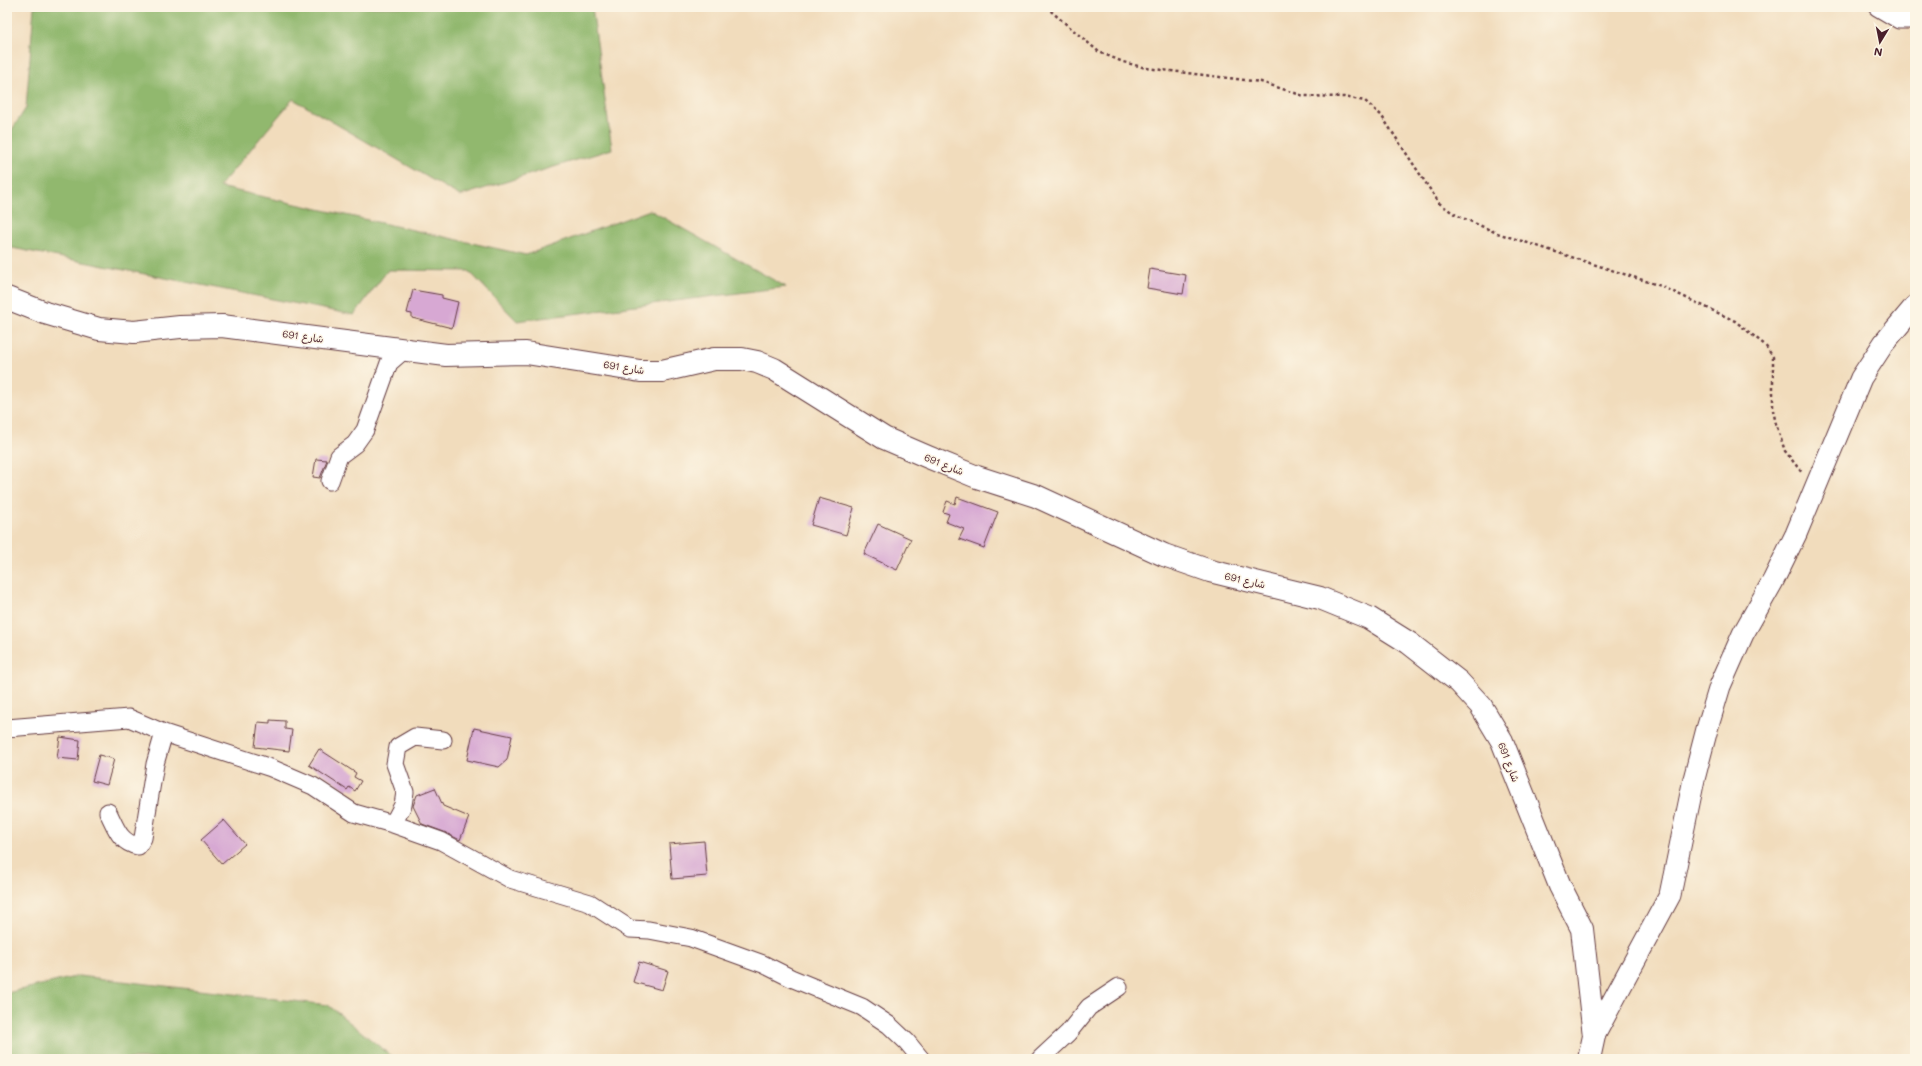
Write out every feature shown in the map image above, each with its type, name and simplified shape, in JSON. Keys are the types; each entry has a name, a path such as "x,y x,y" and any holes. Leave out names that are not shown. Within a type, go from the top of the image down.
{"main road":[{"name":"شارع 691","path":"7,298 45,313 100,329 134,332 180,327 222,326 446,355 526,354 640,371 662,371 714,359 742,359 757,362 774,369 884,438 928,458 977,477 1036,496 1164,555 1210,571 1320,598 1369,618 1409,643 1459,682 1481,706 1502,741 1560,886 1582,929 1594,1036 1589,1059"}],"street":[{"path":"1877,7 1900,20 1915,20"},
{"path":"1594,1036 1670,895 1694,779 1720,686 1743,634 1773,581 1816,490 1861,378 1884,344 1915,306"},
{"path":"330,481 339,456 355,444 365,430 389,363 404,350"},
{"path":"7,728 129,718 164,733 271,768 313,786 354,813 393,824 441,841 510,879 590,903 630,929 649,930 691,938 763,964 791,978 862,1007 889,1025 907,1042 921,1059"},
{"path":"108,812 121,837 128,844 138,846 144,838 155,764 164,733"},
{"path":"393,824 403,805 405,792 395,764 398,747 416,737 443,740"},
{"path":"1040,1059 1068,1033 1089,1008 1119,987"}],"path":[{"path":"1046,7 1099,52 1123,62 1146,68 1261,82 1304,96 1344,97 1365,101 1381,115 1439,203 1456,215 1497,233 1661,286 1735,321 1765,345 1774,357 1773,410 1785,451 1816,490"}],"green space":[{"path":"34,7 592,7 612,149 460,196 293,99 219,187 526,255 650,210 786,287 517,321 469,271 388,270 354,315 7,247 7,137 26,108"},
{"path":"79,976 328,1005 395,1059 7,1059 7,993"}],"building":[{"path":"1150,269 1186,275 1183,294 1147,288"},
{"path":"413,290 442,295 442,298 458,302 452,328 412,318 412,314 407,313"},
{"path":"316,459 327,460 320,478 313,477"},
{"path":"957,497 998,512 984,548 959,539 964,529 946,522 949,514 943,512 947,501 955,504"},
{"path":"819,498 854,508 846,535 811,525"},
{"path":"878,524 911,539 897,570 864,554"},
{"path":"270,720 285,721 285,729 292,730 289,751 255,747 258,722 270,723"},
{"path":"474,728 512,736 507,760 499,767 467,760"},
{"path":"60,737 80,740 78,760 57,758"},
{"path":"319,749 356,773 354,777 361,781 355,791 349,787 347,790 309,765"},
{"path":"99,755 114,759 107,785 92,781"},
{"path":"435,788 443,806 469,817 460,840 422,824 413,806 417,795"},
{"path":"224,820 245,844 222,864 201,840"},
{"path":"704,841 707,876 672,879 669,844"},
{"path":"639,962 668,971 662,990 633,982"}]}
